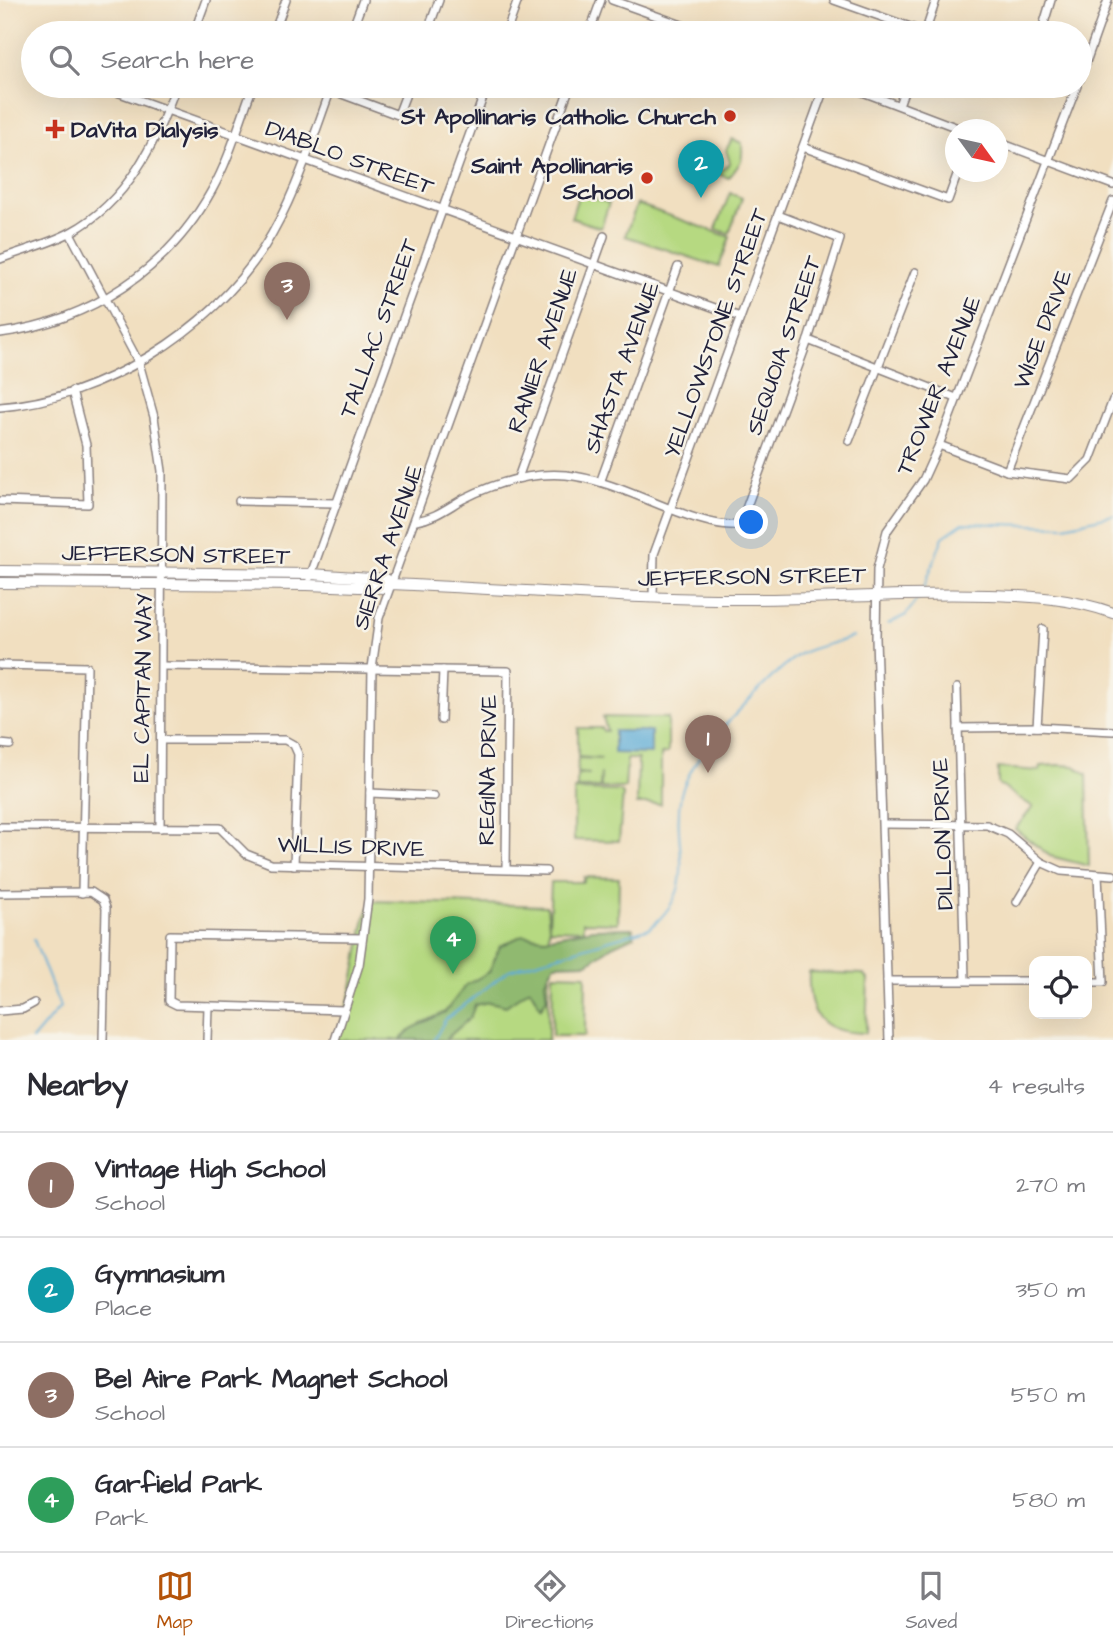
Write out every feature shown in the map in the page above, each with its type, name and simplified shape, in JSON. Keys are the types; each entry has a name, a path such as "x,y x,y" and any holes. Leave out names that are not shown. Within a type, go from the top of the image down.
{"main road":[{"name":"JEFFERSON STREET","path":"0,571 162,573 309,579 385,588 391,584 756,600 915,593 1044,597 1078,602 1113,613"},
{"name":"JEFFERSON STREET","path":"0,583 162,585 309,579"}],"street":[{"path":"198,21 206,0"},
{"path":"278,21 286,0"},
{"path":"355,21 363,0"},
{"path":"431,21 439,0"},
{"path":"510,21 518,0"},
{"path":"593,21 601,0"},
{"path":"612,0 671,21"},
{"path":"834,0 894,21"},
{"path":"929,21 936,0"},
{"path":"1045,21 1051,0"},
{"path":"1092,45 1108,0"},
{"name":"DIABLO STREET","path":"133,98 740,317"},
{"path":"0,259 70,233 92,219 131,178 147,154 172,98"},
{"path":"0,333 32,329 64,319 107,299 167,251 193,221 214,187 248,98"},
{"path":"0,407 72,391 139,363 205,316 238,282 264,247 285,208 327,98"},
{"path":"356,98 398,115 404,98"},
{"name":"TALLAC STREET","path":"309,579 483,98"},
{"name":"SIERRA AVENUE","path":"335,1040 359,965 362,938 369,867 376,629 566,98"},
{"name":"YELLOWSTONE STREET","path":"653,596 654,554 821,98"},
{"path":"880,98 945,123"},
{"path":"899,105 902,98"},
{"name":"TROWER AVENUE","path":"889,1040 876,594 881,543 923,480 939,445 1072,98"},
{"path":"1008,146 1113,185"},
{"path":"803,147 948,200 954,182"},
{"name":"WISE DRIVE","path":"1007,471 1113,201"},
{"name":"SEQUOIA STREET","path":"672,507 708,521 740,525 808,340 840,239 778,215"},
{"name":"EL CAPITAN WAY","path":"70,233 139,363 154,417 162,471 160,828"},
{"name":"RANIER AVENUE","path":"518,478 604,236"},
{"name":"SHASTA AVENUE","path":"601,480 678,267"},
{"path":"849,441 915,272"},
{"path":"808,340 956,398"},
{"path":"0,501 88,504 86,445 72,391"},
{"path":"939,445 1007,471 1071,479 1079,474 1090,460 1113,400"},
{"path":"415,521 431,518 463,499 518,478 564,475 601,480 672,507"},
{"path":"239,501 335,503"},
{"path":"1037,727 1043,629"},
{"path":"0,665 87,667 82,893"},
{"path":"162,666 443,670 441,720"},
{"name":"REGINA DRIVE","path":"443,670 508,671 506,869"},
{"name":"DILLON DRIVE","path":"957,688 965,980"},
{"path":"958,728 1037,727 1113,731"},
{"path":"161,740 285,740 294,745 298,754 295,865"},
{"path":"0,744 10,745"},
{"path":"370,793 434,796"},
{"path":"883,824 961,824 997,829 1041,862 1070,873 1113,875"},
{"name":"WILLIS DRIVE","path":"0,827 220,828 253,858 295,865 546,871"},
{"path":"1017,902 1041,862"},
{"path":"1092,982 1103,982 1098,875"},
{"path":"0,893 91,892 103,900 106,908 103,1040"},
{"path":"343,1010 177,1005 169,1001 170,935 362,938"},
{"path":"887,981 1029,981"},
{"path":"0,1011 23,1009 34,1003"},
{"path":"207,1040 208,1006"}],"green space":[{"path":"732,139 742,143 742,155 729,178 718,174 730,163 726,150"},
{"path":"579,193 609,203 601,228 571,218"},
{"path":"730,193 742,198 729,234 716,229"},
{"path":"637,204 730,237 719,267 625,236"},
{"path":"603,717 668,718 668,753 661,754 661,804 637,804 638,759 627,759 625,788 601,788 601,773 600,788 577,788 577,774 590,774 577,773 578,758 602,759 578,757 578,728 602,728 607,731"},
{"path":"1041,766 1074,766 1087,774 1089,866 1050,856 1015,829 1033,807 998,784 998,768 1040,771"},
{"path":"574,790 619,791 623,794 619,841 574,840"},
{"path":"584,877 619,878 618,923 583,922 583,930 549,929 548,1040 336,1040 351,993 365,918 372,901 547,906 549,928 551,882 584,882"},
{"path":"633,928 634,936 612,946 588,963 555,964 545,981 547,998 541,1008 530,989 506,1006 489,1002 475,1005 470,1018 445,1040 400,1040 411,1029 445,1012 466,985 489,972 500,946 523,935 545,938 592,929"},
{"path":"809,972 863,974 868,979 866,1033 838,1030 820,1019 811,1001"},
{"path":"553,974 586,975 585,1036 552,1036"}],"water":[{"path":"614,731 651,731 651,754 614,753"}],"waterway":[{"path":"923,590 943,537 963,523 1065,526 1113,515"},
{"path":"888,624 906,615 918,598"},
{"path":"434,1040 445,1020 509,970 650,928 666,912 676,896 681,865 681,794 700,756 748,701 793,659 802,653 853,637"},
{"path":"32,1040 60,1007 34,940"}],"place":[{"name":"St Apollinaris Catholic Church","path":"730,116"},
{"name":"DaVita Dialysis","path":"55,129"},
{"name":"Saint Apollinaris School","path":"647,178"},
{"name":"Gymnasium","path":"701,198"},
{"name":"Bel Aire Park Magnet School","path":"287,320"},
{"name":"Vintage High School","path":"708,773"},
{"name":"Garfield Park","path":"453,974"}]}
